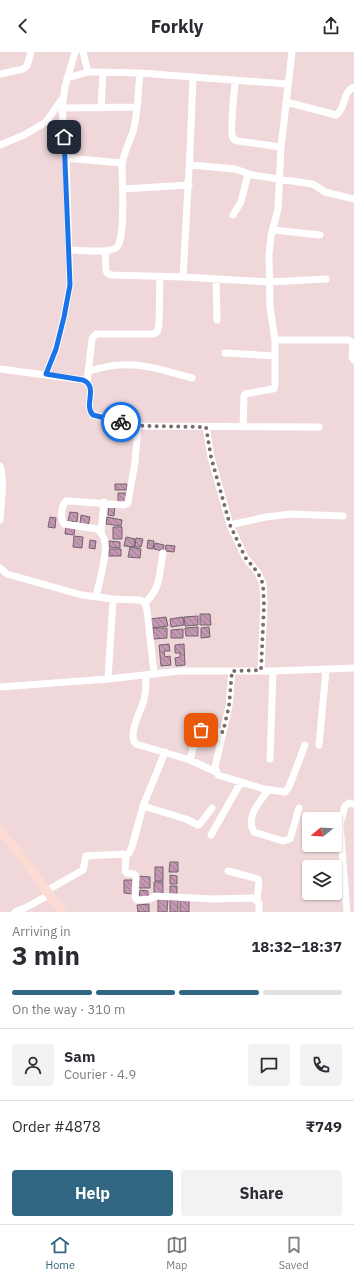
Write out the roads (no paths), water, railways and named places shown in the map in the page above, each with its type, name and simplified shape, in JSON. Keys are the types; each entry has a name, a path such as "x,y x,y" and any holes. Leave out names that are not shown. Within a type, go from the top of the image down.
{"main road":[{"path":"0,831 16,849 62,912"}],"street":[{"path":"0,74 23,69 27,66 30,52"},
{"path":"46,374 56,349 69,296 70,285 70,250 62,99 75,52"},
{"path":"83,52 88,72"},
{"path":"243,427 245,394 272,390 275,387 275,340 270,307 269,282 270,255 273,230 278,209 281,147 287,84 292,52"},
{"path":"67,78 88,72 140,73 287,84"},
{"path":"101,108 103,72"},
{"path":"70,250 113,250 117,247 120,241 123,190 122,163 133,130 140,73"},
{"path":"183,277 190,165 193,77"},
{"path":"235,80 232,129 233,138 238,141 281,147"},
{"path":"286,102 336,115 340,111 348,91 354,87"},
{"path":"0,145 24,135 46,122 62,99"},
{"path":"62,108 137,107"},
{"path":"66,158 122,163"},
{"path":"190,165 224,167 240,170 248,174 312,184 325,192 354,199"},
{"path":"232,215 242,202 248,174"},
{"path":"123,190 189,185"},
{"path":"273,230 320,235"},
{"path":"105,251 106,270 109,275 183,277 269,282 326,279"},
{"path":"160,276 159,325 157,332 153,334 96,334 92,339 87,382 91,389 89,408 93,415 138,426 319,427"},
{"path":"216,279 217,320"},
{"path":"275,340 348,340 353,343 352,357 354,360"},
{"path":"225,353 275,356"},
{"path":"88,371 119,365 130,365 160,369 192,378"},
{"path":"0,369 46,374 87,382"},
{"path":"101,532 97,529 64,524 62,518 63,504 66,501 69,501 127,504 129,501 135,462 138,426"},
{"path":"206,427 211,457 230,525 245,557 258,573 263,584 264,605 261,670"},
{"path":"0,466 2,479 0,520"},
{"path":"96,597 105,551 105,543 101,532 104,502"},
{"path":"230,525 266,517 291,514 343,516"},
{"path":"145,603 152,596 157,587 163,553"},
{"path":"0,568 7,574 75,594 113,599 140,600 145,603 154,673"},
{"path":"108,679 113,599"},
{"path":"0,687 108,679 180,671 273,671 354,668"},
{"path":"319,745 326,670"},
{"path":"216,772 215,767 229,706 232,671"},
{"path":"270,759 273,671"},
{"path":"146,675 145,692 134,729 133,739 136,744 190,760 216,772 221,776 283,793 288,790 304,744"},
{"path":"190,760 197,733 204,730 223,732"},
{"path":"164,752 143,806 132,847 129,853 125,856 125,871 136,876 135,897 137,900 150,899 155,896 170,898 212,899 253,898 257,902"},
{"path":"211,835 241,782"},
{"path":"268,790 254,810 251,823 254,832 283,840 290,839 299,808"},
{"path":"347,912 340,824 345,806 349,803 354,804"},
{"path":"143,806 186,819 198,825 212,808"},
{"path":"15,912 25,908 83,870 86,856 123,854 125,856"},
{"path":"228,871 258,879 257,902 259,912"}]}
